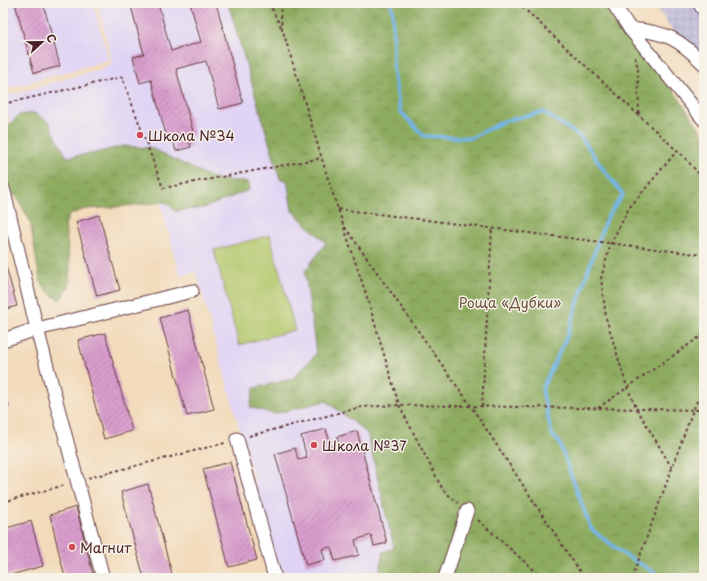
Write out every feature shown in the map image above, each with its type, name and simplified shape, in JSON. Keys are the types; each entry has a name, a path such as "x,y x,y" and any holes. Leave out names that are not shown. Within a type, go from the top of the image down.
{"street":[{"path":"613,3 630,29 704,120"},
{"path":"698,3 704,10"},
{"path":"630,29 649,30 671,37 691,51 704,64"},
{"path":"3,188 37,328 103,578"},
{"path":"3,340 37,328 192,291"},
{"path":"237,440 274,578"},
{"path":"445,578 467,511"}],"path":[{"path":"269,3 282,28 366,294 399,405"},
{"path":"280,3 282,28"},
{"path":"518,3 677,151 704,180"},
{"path":"635,56 638,69 639,115"},
{"path":"3,104 122,77 163,188 322,158"},
{"path":"672,468 637,409 627,387 606,318 602,278 611,243 629,208 677,151"},
{"path":"338,209 704,255"},
{"path":"343,224 471,406 584,578"},
{"path":"482,406 492,228"},
{"path":"598,408 704,334"},
{"path":"632,578 693,410 704,388"},
{"path":"3,502 360,407 399,405 704,410"}],"shaded area":[{"path":"3,3 93,3 109,60 3,90"},
{"path":"97,3 228,3 280,179 318,172 419,578 281,578 196,272 180,276 156,186 38,218 3,97 100,69 111,64 111,56"},
{"path":"653,3 704,3 704,75 666,21"}],"green space":[{"name":"Роща «Дубки»","path":"228,3 613,3 704,135 704,578 379,578 383,552 394,548 367,433 326,401 274,414 250,407 254,388 292,379 316,354 305,271 326,243 292,211 287,180 280,179"},
{"path":"34,113 49,122 67,157 95,153 123,146 151,148 214,179 249,182 249,190 204,208 175,211 166,202 85,209 69,215 65,225 70,265 69,287 60,300 50,294 40,281 30,221 17,197 3,185 4,130 19,115"},
{"path":"270,235 295,330 239,345 214,250"}],"building":[{"path":"15,3 43,3 60,66 34,73"},
{"path":"130,3 158,3 171,51 201,42 190,3 216,3 243,103 219,109 206,61 176,69 194,135 188,136 191,147 176,151 173,140 168,142 151,80 140,83 133,57 144,54"},
{"path":"99,215 120,290 97,296 76,222"},
{"path":"3,256 17,306 3,310"},
{"path":"188,310 214,409 187,416 160,318"},
{"path":"105,333 132,431 104,439 78,340"},
{"path":"3,386 9,407 3,408"},
{"path":"326,429 332,450 340,448 337,437 357,431 387,543 374,546 371,535 355,540 359,555 335,561 331,547 322,549 325,560 306,565 275,454 295,448 298,460 307,458 301,436"},
{"path":"230,462 257,560 229,567 203,469"},
{"path":"148,484 173,578 144,578 121,492"},
{"name":"Магнит","path":"76,507 94,578 65,578 50,515"},
{"path":"31,521 43,566 3,577 3,529"}],"waterway":[{"path":"391,3 393,14 393,68 400,111 424,136 471,138 504,121 543,112 581,137 606,173 623,194 606,219 567,336 542,389 552,435 559,442 591,529 625,555 664,578"}],"place":[{"name":"Школа №34","path":"140,135"},
{"name":"Школа №37","path":"314,445"},
{"name":"Магнит","path":"72,547"}]}
